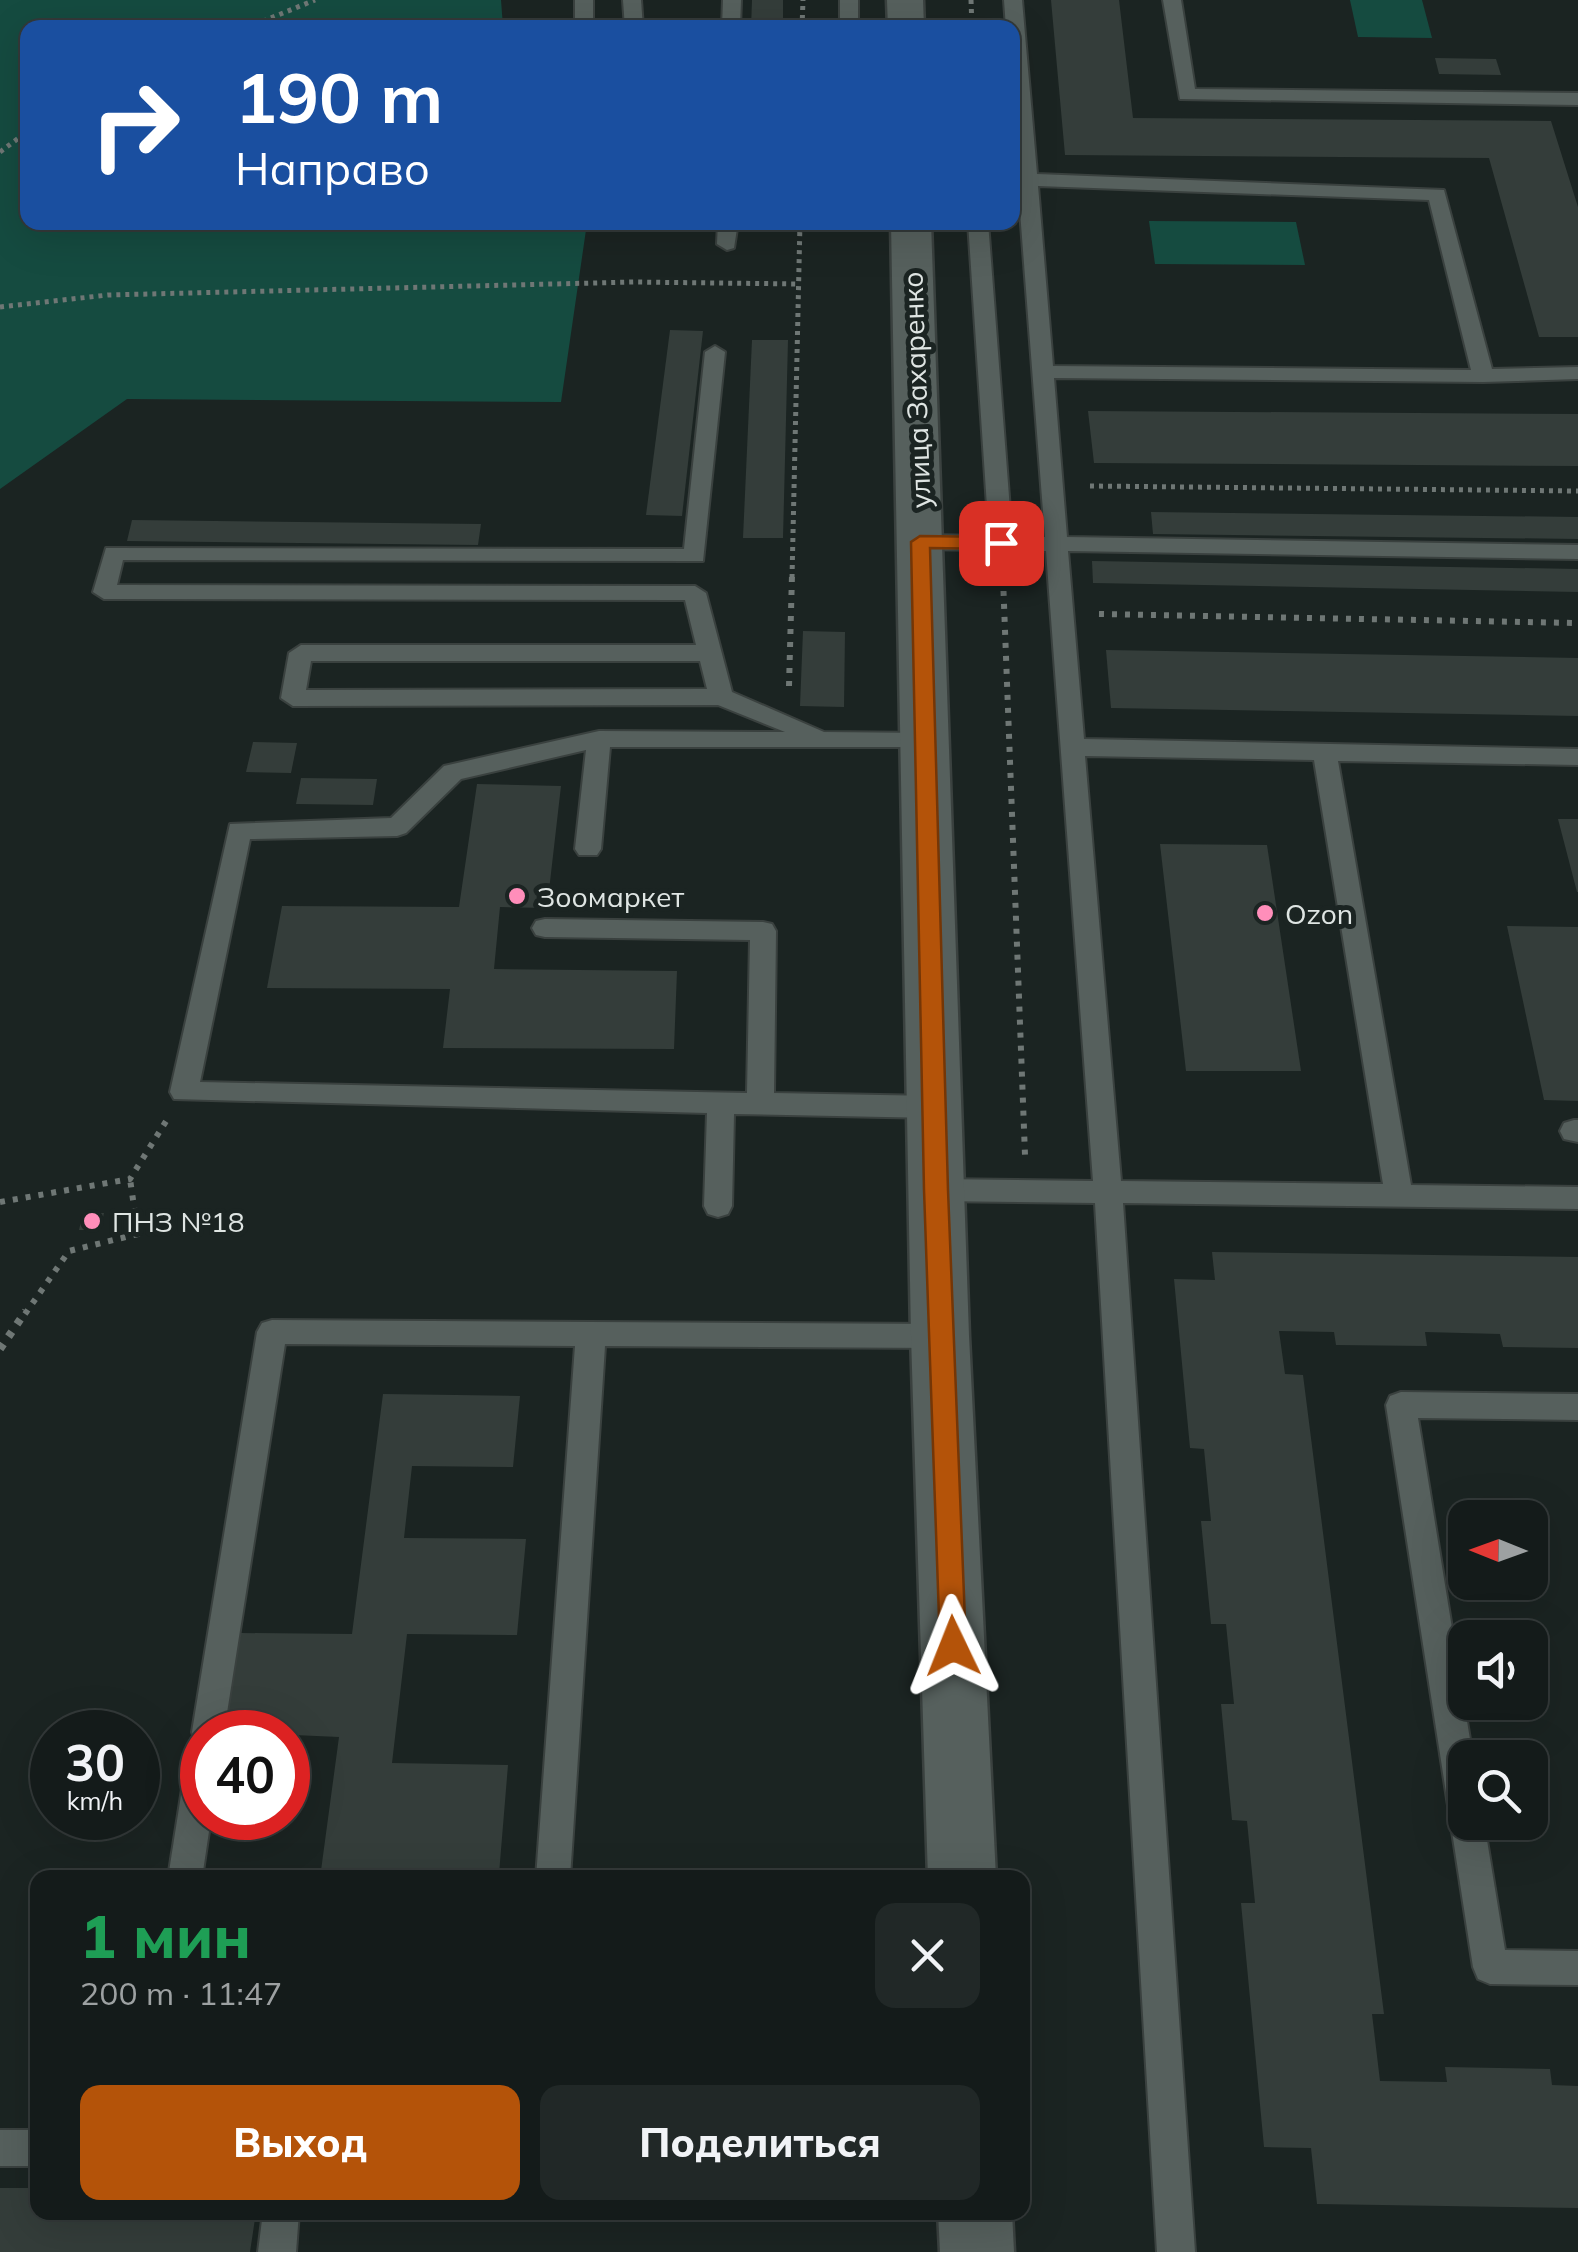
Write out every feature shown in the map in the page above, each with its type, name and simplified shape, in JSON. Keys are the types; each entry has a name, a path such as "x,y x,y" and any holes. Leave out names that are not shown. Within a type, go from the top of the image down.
{"street":[{"name":"улица Захаренко","path":"911,230 940,1336 962,1870"},
{"path":"976,2220 977,2252"}],"lane":[{"path":"1172,0 1187,96 1578,99"},
{"path":"1176,2252 1108,1192 1053,485 1020,180 1437,194 1482,376"},
{"path":"727,244 728,230"},
{"path":"979,230 1001,543"},
{"path":"715,352 695,556 695,593 721,696"},
{"path":"1042,372 1482,376 1578,372"},
{"path":"920,542 1578,552"},
{"path":"695,556 114,552 104,592 695,593"},
{"path":"710,653 301,653 293,698 721,696 829,740"},
{"path":"925,741 599,739 453,772 396,827 239,830 184,1092 934,1107"},
{"path":"588,850 599,739"},
{"path":"1073,747 1578,757"},
{"path":"1325,754 1399,1196"},
{"path":"545,928 763,931 760,1106"},
{"path":"718,1206 721,1105"},
{"path":"936,1190 1578,1198"},
{"path":"212,1710 272,1332 940,1336"},
{"path":"554,1870 592,1334"},
{"path":"1454,1740 1400,1405 1578,1407"},
{"path":"187,1870 192,1840"},
{"path":"1469,1840 1490,1967 1578,1968"},
{"path":"0,2148 30,2148"},
{"path":"277,2252 280,2220"}],"path":[{"path":"266,20 315,0"},
{"path":"788,687 800,230"},
{"path":"0,307 108,296 634,282 800,284"},
{"path":"1053,485 1578,490"},
{"path":"1001,543 1027,1191"},
{"path":"1063,613 1578,622"},
{"path":"0,1348 69,1251 138,1234 130,1179 184,1092"},
{"path":"0,1202 130,1179"}],"green space":[{"path":"0,0 501,0 502,20 20,20 20,230 586,230 561,402 127,399 0,489"},
{"path":"1350,0 1422,0 1432,38 1358,37"},
{"path":"1149,221 1296,222 1305,265 1155,264"}],"building":[{"path":"752,0 783,0 783,20 751,20"},
{"path":"1051,0 1119,0 1133,118 1551,121 1578,207 1578,337 1539,337 1489,158 1065,155"},
{"path":"1435,58 1496,59 1501,75 1439,74"},
{"path":"670,330 703,331 682,516 646,515"},
{"path":"752,340 788,340 783,538 743,538"},
{"path":"1088,411 1578,414 1578,466 1094,463"},
{"path":"1151,512 1578,517 1578,539 1153,534"},
{"path":"132,520 481,524 478,545 127,541"},
{"path":"1092,561 1578,569 1578,592 1093,583"},
{"path":"803,631 845,632 844,707 800,706"},
{"path":"1106,650 1578,658 1578,716 1111,708"},
{"path":"253,742 297,743 291,773 246,772"},
{"path":"301,778 377,779 373,805 296,804"},
{"path":"477,784 561,786 547,908 500,907 494,969 677,971 674,1049 443,1048 450,989 267,988 282,906 459,907"},
{"path":"1558,819 1578,819 1578,892 1577,892"},
{"path":"1160,844 1267,845 1301,1071 1186,1071"},
{"path":"1507,926 1578,927 1578,1101 1544,1100"},
{"name":"ПНЗ №18","path":"83,1213 104,1213 100,1230 79,1230"},
{"path":"1212,1252 1578,1257 1578,1348 1503,1347 1500,1334 1425,1332 1427,1346 1336,1345 1334,1332 1279,1331 1285,1374 1303,1375 1384,2014 1372,2014 1380,2081 1447,2082 1445,2067 1550,2069 1552,2085 1578,2086 1578,2208 1317,2204 1311,2148 1264,2147 1241,1903 1255,1903 1247,1821 1232,1820 1221,1704 1234,1704 1226,1624 1211,1624 1201,1521 1211,1521 1204,1449 1190,1448 1174,1279 1215,1280"},
{"path":"383,1394 520,1396 513,1467 412,1466 404,1538 526,1539 517,1635 407,1634 392,1763 508,1765 499,1870 321,1870 339,1737 310,1736 310,1710 228,1710 241,1633 352,1634"},
{"path":"0,2188 30,2188 30,2220 255,2220 250,2252 0,2252"}],"place":[{"name":"Зоомаркет","path":"517,896"},
{"name":"Ozon","path":"1265,913"},
{"name":"ПНЗ №18","path":"92,1221"}],"route":[{"path":"953,1646 940,1336 920,542 1001,543"}]}
